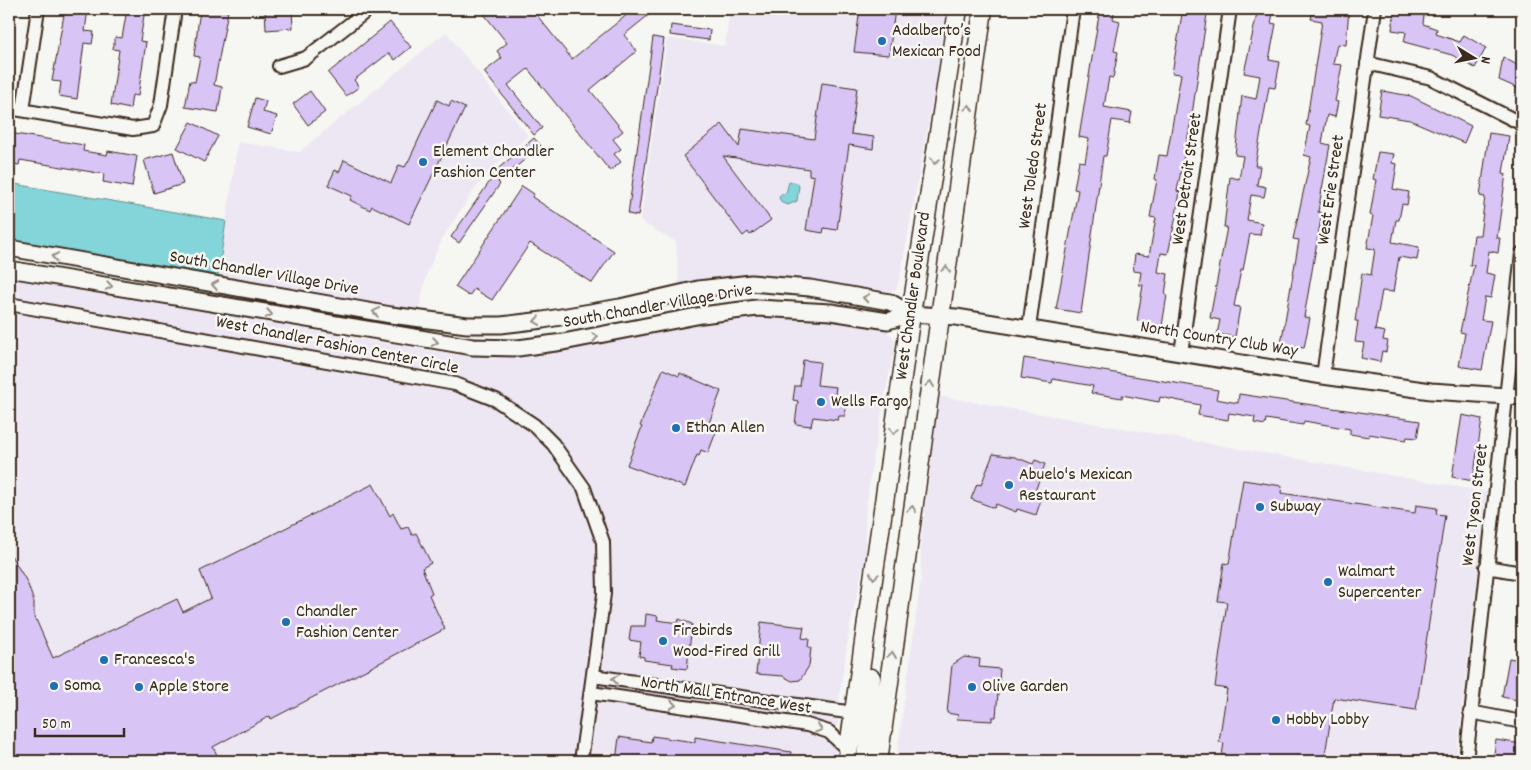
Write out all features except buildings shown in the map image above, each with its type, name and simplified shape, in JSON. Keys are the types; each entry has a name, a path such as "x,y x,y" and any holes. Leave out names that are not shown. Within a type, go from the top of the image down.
{"main road":[{"name":"West Chandler Boulevard","path":"848,756 911,314 958,9"},
{"name":"West Chandler Boulevard","path":"878,761 983,9"},
{"path":"866,631 873,663 869,705 883,731"},
{"path":"854,714 868,738 866,761"}],"street":[{"path":"23,110 38,9"},
{"path":"9,108 132,129 153,126 161,105 175,9"},
{"path":"279,66 306,58 369,9"},
{"name":"West Toledo Street","path":"1029,328 1073,9"},
{"name":"West Detroit Street","path":"1181,354 1230,9"},
{"name":"West Erie Street","path":"1323,376 1375,9"},
{"path":"1367,63 1431,78 1522,124"},
{"name":"South Chandler Village Drive","path":"9,248 391,315 475,325 536,321 612,308 712,287 765,283 890,302 911,314"},
{"name":"West Tyson Street","path":"1466,761 1486,567 1515,397 1522,252"},
{"name":"South Chandler Village Drive","path":"9,269 473,347 540,345 729,311 770,308 831,312 888,321 911,314"},
{"path":"765,283 770,308"},
{"name":"West Chandler Fashion Center Circle","path":"9,304 426,378 477,392 496,400 534,425 553,444 584,488 603,542 604,594 581,761"},
{"name":"North Country Club Way","path":"911,314 956,317 1181,354 1431,391 1515,397"},
{"path":"1486,567 1522,573"},
{"name":"North Mall Entrance West","path":"593,676 854,714"},
{"name":"North Mall Entrance West","path":"591,693 807,725 830,732 848,756"},
{"path":"1470,712 1522,722"}],"shaded area":[{"path":"730,9 946,9 937,75 900,278 896,289 885,293 819,281 753,274 711,278 679,285 676,242 640,221 667,38 725,46"},
{"path":"446,32 528,136 501,160 476,187 442,239 427,273 418,312 218,276 238,142 299,152"},
{"name":"Chandler Fashion Center","path":"9,277 431,351 502,357 553,352 724,319 757,316 819,319 887,331 895,340 895,345 873,457 865,515 866,553 849,632 840,692 835,761 9,761"},
{"path":"939,396 1487,492 1456,761 896,761 921,579 921,540"}],"water":[{"path":"789,182 797,183 799,186 797,201 788,205 782,203 779,198 781,194 786,193"},
{"path":"9,183 226,221 218,276 9,240"}],"place":[{"name":"Adalberto’s Mexican Food","path":"882,41"},
{"name":"Element Chandler Fashion Center","path":"423,162"},
{"name":"Wells Fargo","path":"821,402"},
{"name":"Ethan Allen","path":"676,428"},
{"name":"Abuelo's Mexican Restaurant","path":"1009,485"},
{"name":"Subway","path":"1260,507"},
{"name":"Walmart Supercenter","path":"1328,582"},
{"name":"Chandler Fashion Center","path":"286,622"},
{"name":"Firebirds Wood-Fired Grill","path":"663,641"},
{"name":"Francesca's","path":"104,660"},
{"name":"Soma","path":"54,686"},
{"name":"Apple Store","path":"139,687"},
{"name":"Olive Garden","path":"972,687"},
{"name":"Hobby Lobby","path":"1276,720"}]}
